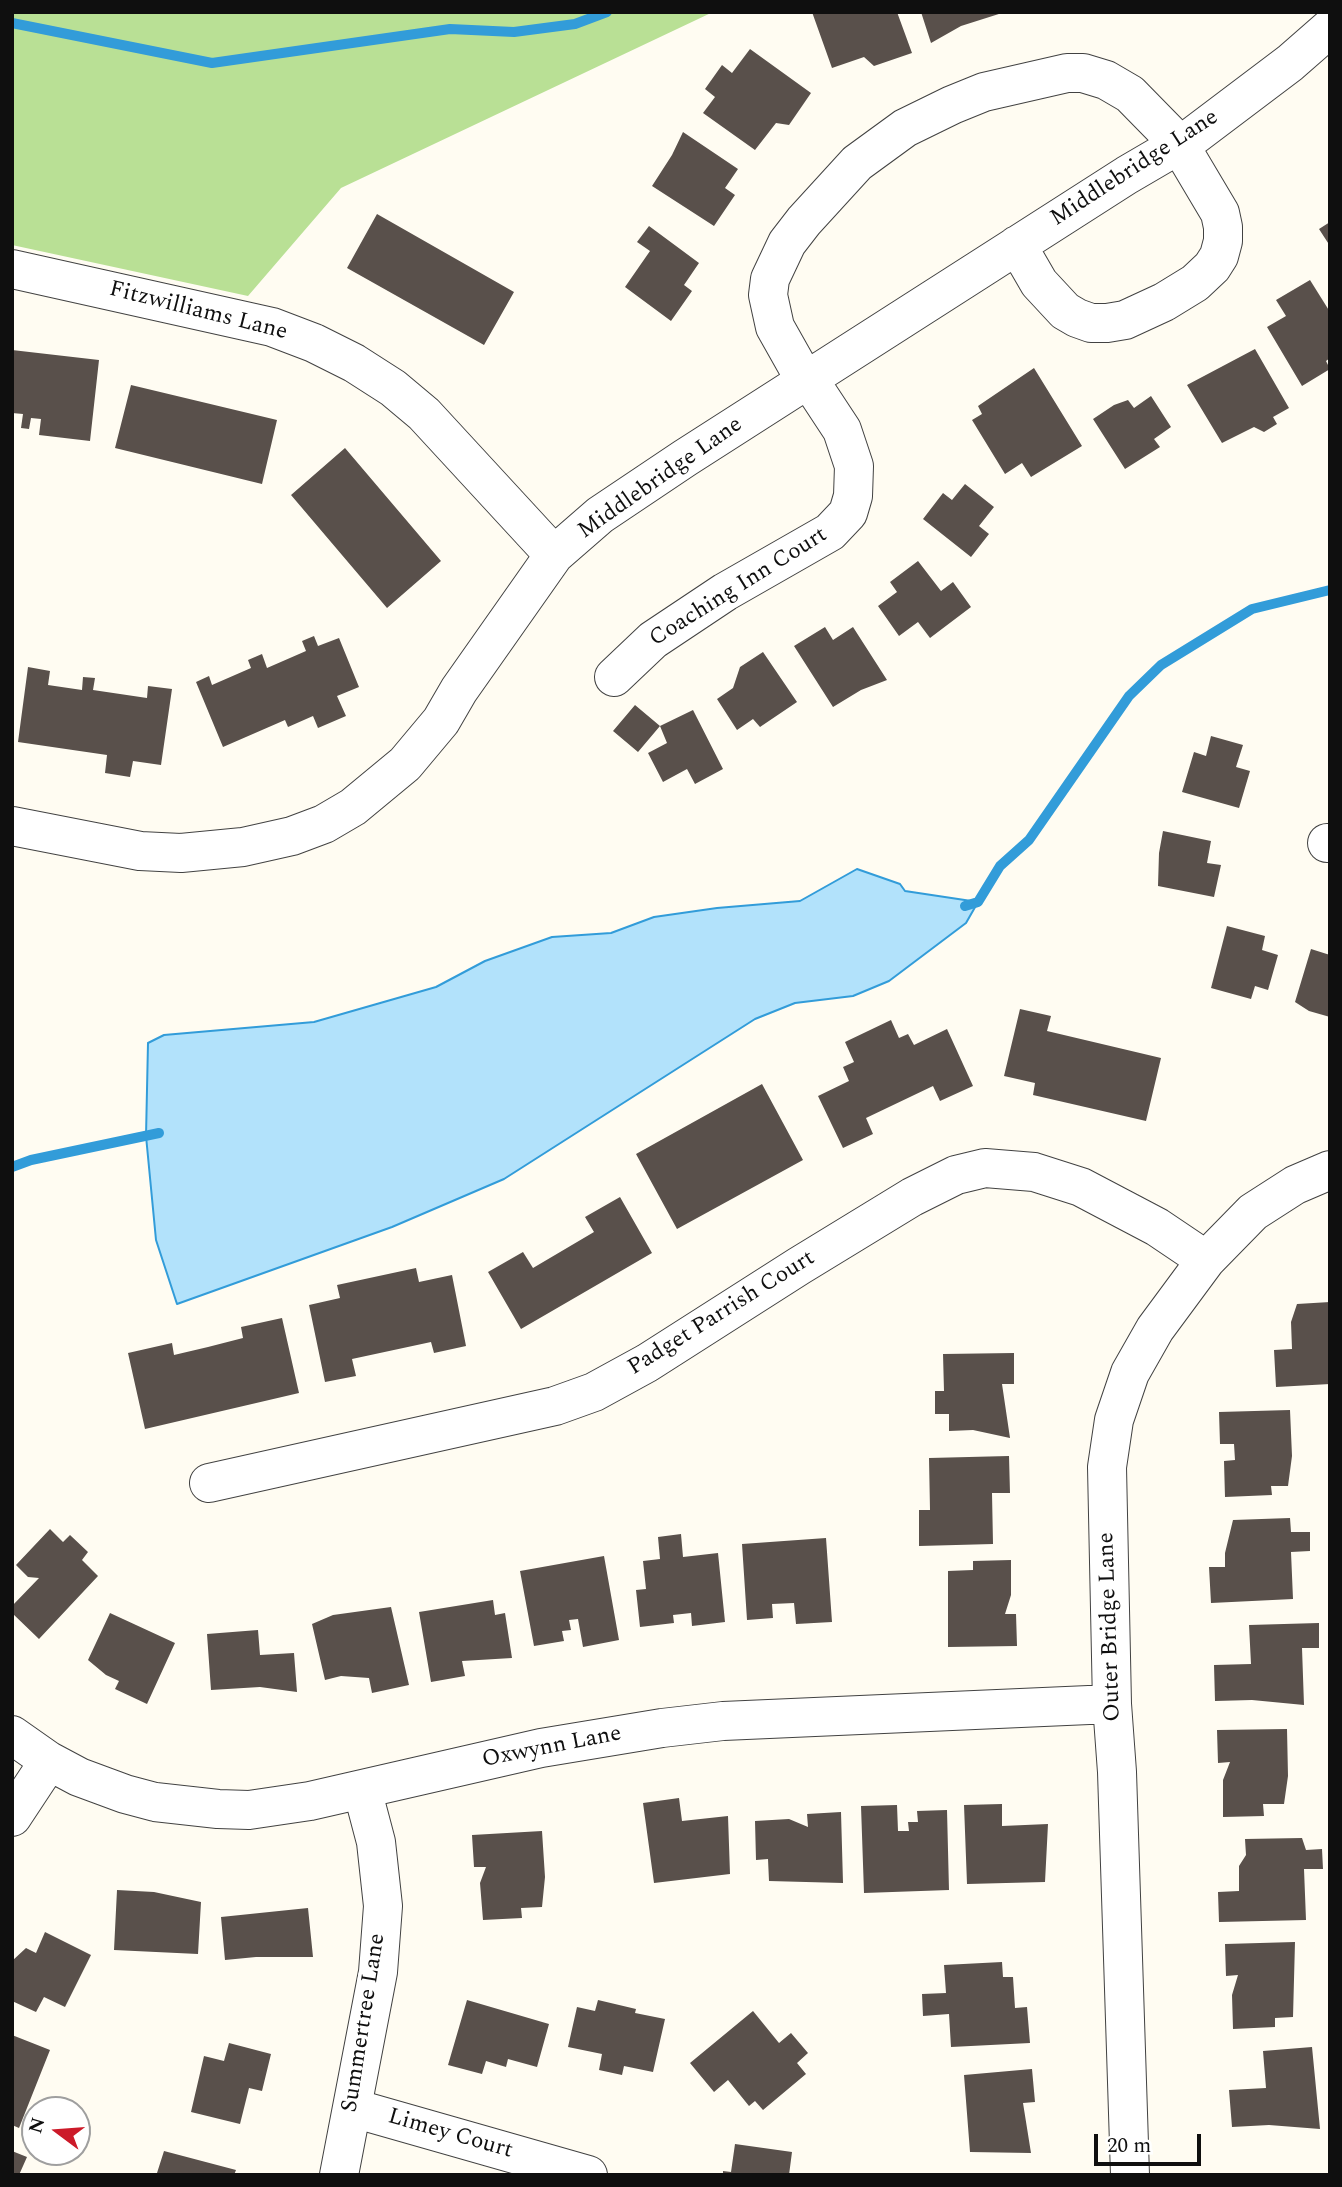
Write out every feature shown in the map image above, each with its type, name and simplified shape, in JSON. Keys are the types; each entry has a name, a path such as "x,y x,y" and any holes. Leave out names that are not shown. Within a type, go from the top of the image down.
{"street":[{"name":"Middlebridge Lane","path":"12,826 140,851 181,853 243,848 292,836 324,824 353,807 405,764 441,721 459,690 554,555 600,515 1017,246 1192,137 1290,63 1330,28"},
{"name":"Coaching Inn Court","path":"614,677 653,639 725,592 830,532 848,513 853,496 854,466 842,430 817,392 806,382 775,327 770,311 770,279 776,263 804,220 857,163 905,128 984,93 1067,73 1083,73 1106,80 1130,94 1179,144 1220,213 1223,227 1223,242 1212,267 1195,283 1164,302 1125,320 1091,323 1065,311 1039,283 1017,246"},
{"name":"Fitzwilliams Lane","path":"12,269 272,327 314,343 354,363 393,388 425,414 554,555"},
{"name":"Padget Parrish Court","path":"209,1483 555,1406 594,1392 647,1363 890,1210 956,1175 985,1168 1034,1172 1081,1187 1157,1227 1206,1260"},
{"name":"Outer Bridge Lane","path":"1130,2175 1112,1704 1107,1467 1114,1420 1130,1373 1155,1329 1206,1260 1253,1212 1295,1185 1330,1170"},
{"name":"Oxwynn Lane","path":"12,1735 49,1761 79,1777 125,1794 155,1802 248,1810 362,1789 541,1748 698,1724 1112,1704"},
{"path":"12,1817 49,1761"},
{"name":"Summertree Lane","path":"339,2175 378,1972 383,1906 376,1842 362,1789"},
{"name":"Limey Court","path":"353,2108 588,2175"}],"green space":[{"path":"12,12 713,12 341,188 248,296 12,245"}],"water":[{"path":"857,869 900,884 905,891 978,902 966,923 889,981 853,996 795,1003 755,1019 504,1179 392,1227 177,1304 156,1240 146,1136 148,1043 164,1035 314,1022 436,987 485,961 552,937 611,933 654,917 800,901"}],"building":[{"path":"812,12 897,12 912,53 874,66 864,57 832,68"},
{"path":"921,12 1002,13 961,26 931,43"},
{"path":"750,49 811,93 789,125 776,123 755,150 703,113 715,97 705,89 722,65 732,73"},
{"path":"683,132 738,169 725,188 735,195 714,226 652,186"},
{"path":"377,214 514,292 484,345 347,268"},
{"path":"1330,222 1330,246 1319,229"},
{"path":"649,226 699,263 684,285 692,291 671,321 625,287 650,251 637,242"},
{"path":"1310,280 1330,312 1330,358 1326,361 1330,369 1302,386 1267,327 1286,316 1276,300"},
{"path":"1255,349 1289,408 1273,417 1277,424 1264,432 1254,427 1222,443 1187,385"},
{"path":"12,350 99,360 90,441 39,435 41,419 31,418 29,429 21,428 23,414 12,413"},
{"path":"1034,368 1082,446 1031,477 1022,463 1005,474 972,420 982,414 978,406"},
{"path":"131,385 277,420 262,484 115,448"},
{"path":"1151,396 1171,427 1154,439 1160,447 1125,469 1093,419 1114,405 1128,400 1134,408"},
{"path":"345,448 441,561 387,608 291,495"},
{"path":"965,484 994,507 979,526 989,534 971,557 923,519 943,493 952,500"},
{"path":"918,561 941,591 953,582 971,607 930,638 918,622 899,636 878,606 897,592 890,582"},
{"path":"825,627 833,640 853,627 887,680 861,690 833,707 794,646"},
{"path":"314,636 318,646 339,638 359,687 337,696 346,716 318,728 313,716 288,727 285,720 223,747 196,682 209,676 212,685 251,668 248,660 262,654 267,668 306,651 302,641"},
{"path":"763,652 797,702 760,727 753,719 737,730 717,699 733,688 740,667"},
{"path":"28,667 50,671 48,685 82,690 83,677 95,678 93,690 147,698 148,686 172,689 161,765 133,761 130,777 105,773 107,755 18,742"},
{"path":"635,705 660,726 638,752 613,731"},
{"path":"693,710 723,769 695,784 687,769 663,782 648,753 667,743 660,726"},
{"path":"1211,736 1243,745 1236,767 1250,771 1239,808 1182,792 1194,752 1206,756"},
{"path":"1163,831 1211,841 1207,863 1221,865 1214,897 1158,886"},
{"path":"1227,926 1265,936 1262,950 1278,955 1268,990 1255,986 1251,999 1211,988"},
{"path":"1311,949 1330,955 1330,1017 1309,1011 1295,1002"},
{"path":"1020,1009 1051,1016 1047,1031 1161,1058 1146,1121 1033,1095 1035,1083 1004,1076"},
{"path":"891,1020 899,1038 908,1034 914,1045 947,1029 973,1086 940,1101 933,1086 866,1118 873,1134 843,1148 818,1096 849,1081 843,1067 854,1062 845,1042"},
{"path":"762,1084 803,1160 677,1229 636,1154"},
{"path":"620,1197 652,1253 521,1329 488,1272 523,1252 533,1268 594,1232 585,1217"},
{"path":"416,1268 419,1282 452,1275 466,1346 434,1353 431,1342 352,1359 356,1376 325,1382 309,1305 340,1298 337,1285"},
{"path":"1330,1302 1330,1384 1276,1387 1274,1350 1292,1349 1291,1322 1297,1304"},
{"path":"282,1318 299,1393 145,1429 128,1353 172,1343 174,1355 243,1338 241,1327"},
{"path":"1014,1353 1014,1384 1002,1384 1010,1438 973,1430 949,1431 949,1414 935,1414 935,1391 944,1391 943,1354"},
{"path":"1290,1410 1292,1456 1288,1486 1271,1486 1272,1495 1225,1497 1224,1461 1235,1460 1234,1444 1220,1444 1219,1412"},
{"path":"1009,1456 1010,1493 992,1493 993,1544 919,1546 919,1510 930,1510 929,1458"},
{"path":"1290,1518 1291,1532 1310,1532 1310,1551 1291,1552 1293,1599 1211,1603 1209,1567 1225,1567 1225,1553 1233,1520"},
{"path":"50,1529 63,1542 70,1535 88,1552 82,1560 98,1576 39,1639 12,1613 12,1606 39,1578 28,1577 16,1565"},
{"path":"681,1534 683,1557 718,1553 725,1622 692,1626 691,1613 673,1615 674,1623 640,1627 636,1590 646,1589 643,1561 660,1559 658,1537"},
{"path":"826,1538 832,1622 796,1624 794,1603 772,1604 773,1618 747,1620 742,1544"},
{"path":"604,1556 619,1640 583,1647 578,1619 569,1620 571,1630 562,1631 564,1641 534,1646 520,1571"},
{"path":"1011,1560 1011,1595 1005,1614 1016,1614 1017,1646 948,1647 948,1571 973,1570 973,1561"},
{"path":"493,1600 495,1615 505,1613 512,1658 462,1661 465,1676 431,1682 419,1612"},
{"path":"391,1607 409,1685 372,1693 369,1678 341,1676 325,1680 312,1624 333,1615"},
{"path":"110,1613 175,1643 147,1704 115,1689 119,1681 106,1675 88,1660"},
{"path":"1319,1623 1319,1648 1302,1648 1304,1705 1252,1700 1215,1701 1214,1665 1251,1664 1249,1625"},
{"path":"258,1630 260,1655 294,1653 297,1692 260,1687 211,1690 207,1634"},
{"path":"1287,1729 1288,1776 1284,1804 1263,1804 1264,1816 1223,1817 1223,1780 1230,1762 1218,1763 1217,1730"},
{"path":"679,1798 682,1821 728,1816 730,1874 654,1883 643,1803"},
{"path":"1002,1804 1002,1826 1048,1824 1045,1882 967,1884 964,1805"},
{"path":"897,1805 898,1831 909,1831 908,1822 918,1822 917,1811 947,1810 949,1890 864,1893 861,1806"},
{"path":"841,1812 843,1883 769,1881 768,1859 756,1860 755,1821 789,1819 808,1827 807,1814"},
{"path":"542,1831 545,1877 542,1907 521,1908 522,1918 483,1920 480,1883 486,1867 474,1867 472,1835"},
{"path":"1302,1838 1306,1850 1322,1849 1323,1869 1304,1869 1306,1920 1219,1922 1218,1892 1239,1891 1239,1866 1246,1855 1245,1839"},
{"path":"117,1890 154,1892 201,1902 198,1954 114,1950"},
{"path":"308,1908 313,1957 225,1960 221,1917"},
{"path":"45,1932 91,1955 65,2007 44,1997 36,2012 12,2001 12,1961 26,1948 36,1953"},
{"path":"1295,1942 1293,2017 1275,2018 1275,2027 1233,2029 1232,1995 1238,1975 1226,1976 1225,1944"},
{"path":"1002,1962 1003,1977 1013,1977 1015,2008 1027,2007 1030,2043 951,2047 949,2014 923,2016 922,1994 946,1993 944,1965"},
{"path":"467,2000 549,2024 537,2067 508,2059 506,2067 486,2061 482,2074 448,2065"},
{"path":"598,2000 636,2009 635,2013 665,2019 653,2072 624,2066 622,2075 599,2070 602,2054 568,2047 577,2007 595,2011"},
{"path":"753,2011 779,2043 791,2033 808,2053 797,2063 806,2074 763,2110 755,2101 749,2106 728,2080 714,2092 690,2063"},
{"path":"12,2035 50,2050 32,2096 21,2096 19,2128 12,2125"},
{"path":"229,2043 271,2054 262,2091 249,2088 240,2124 191,2112 204,2056 224,2061"},
{"path":"1312,2047 1320,2129 1269,2125 1232,2127 1229,2090 1266,2088 1263,2051"},
{"path":"1032,2069 1035,2102 1023,2103 1031,2153 970,2152 964,2075"},
{"path":"735,2144 792,2152 789,2175 723,2175 723,2171 731,2172"},
{"path":"12,2151 21,2155 23,2166 19,2175 12,2175"},
{"path":"164,2151 236,2170 234,2175 161,2175 157,2173"}],"waterway":[{"path":"12,23 212,63 450,29 514,32 575,24 607,12"},
{"path":"965,906 978,902 1000,866 1029,840 1129,696 1161,665 1252,609 1330,590"},
{"path":"12,1167 31,1160 159,1133"}]}
